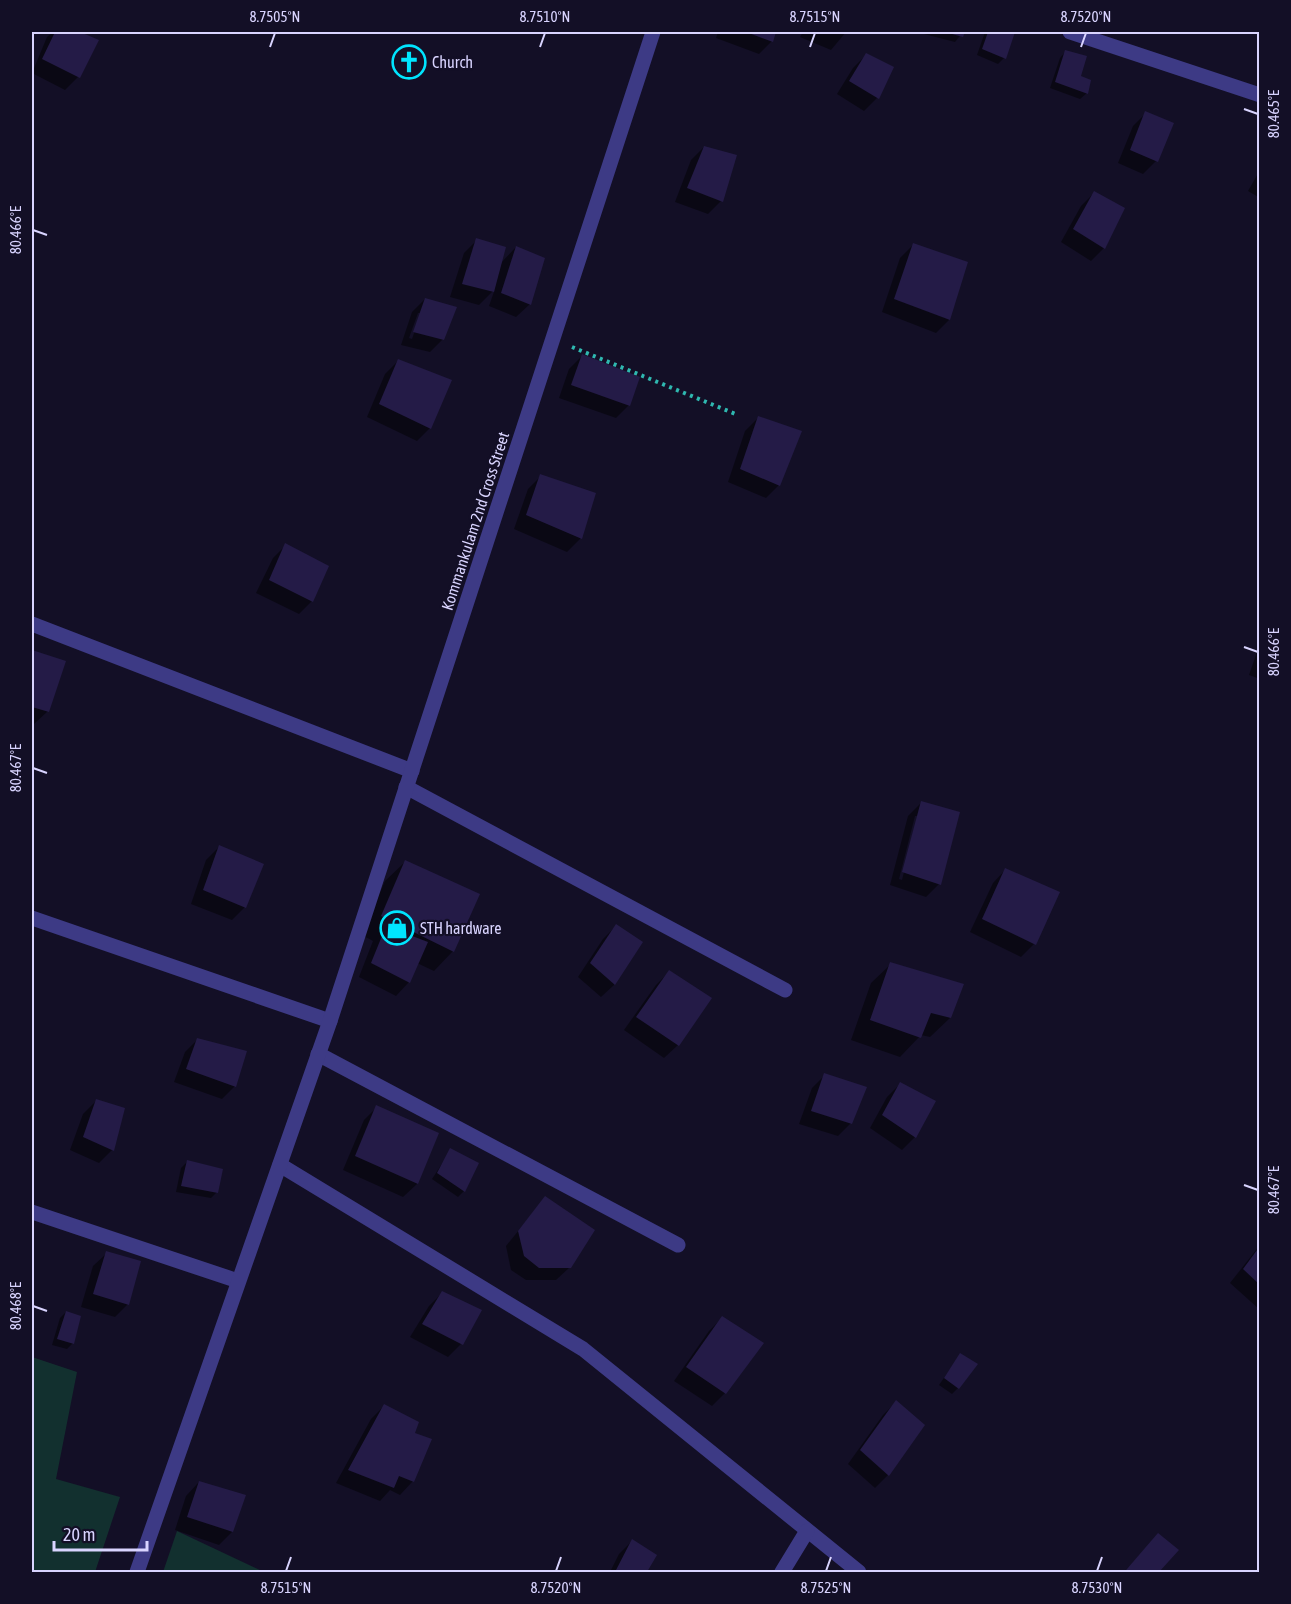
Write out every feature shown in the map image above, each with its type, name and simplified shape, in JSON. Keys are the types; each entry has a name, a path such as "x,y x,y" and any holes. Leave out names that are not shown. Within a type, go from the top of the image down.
{"street":[{"name":"Kommankulam 2nd Cross Street","path":"137,1572 330,1021 654,32"},
{"path":"1070,32 1260,95"},
{"path":"32,624 412,771"},
{"path":"406,787 785,990"},
{"path":"32,918 330,1021"},
{"path":"318,1054 678,1245"},
{"path":"280,1165 583,1350 859,1572"},
{"path":"32,1212 238,1281"},
{"path":"783,1572 807,1531"}],"path":[{"path":"553,339 738,415"}],"green space":[{"path":"32,1357 77,1372 56,1479 120,1497 95,1572 32,1572"},
{"path":"177,1531 264,1572 163,1572"}],"building":[{"path":"55,32 80,32 99,40 80,78 42,59"},
{"path":"746,32 776,32 773,42"},
{"path":"945,32 965,32 963,37"},
{"path":"988,32 1015,32 1006,59 982,49"},
{"path":"1065,50 1087,56 1081,76 1091,80 1088,94 1055,82"},
{"path":"866,53 894,67 879,99 849,81"},
{"path":"1145,111 1174,123 1158,162 1130,150"},
{"path":"704,146 737,155 723,202 687,188"},
{"path":"1094,191 1125,208 1105,249 1073,229"},
{"path":"476,238 506,247 494,292 462,284"},
{"path":"913,243 968,262 950,320 894,299"},
{"path":"516,246 545,258 531,305 501,293"},
{"path":"425,298 457,307 444,340 413,332"},
{"path":"582,354 640,377 630,406 571,385"},
{"path":"398,359 452,380 431,429 379,404"},
{"path":"758,416 802,431 780,486 740,469"},
{"path":"540,474 596,493 582,539 526,515"},
{"path":"285,543 329,566 313,602 269,580"},
{"path":"32,650 66,661 49,712 32,707"},
{"path":"921,801 960,812 941,885 902,872"},
{"path":"219,845 264,864 246,908 203,890"},
{"path":"405,860 480,894 454,952 381,916"},
{"path":"1005,868 1060,892 1036,945 982,919"},
{"path":"616,924 643,942 615,985 590,963"},
{"path":"386,926 428,942 410,983 371,963"},
{"path":"890,962 964,984 951,1018 931,1013 921,1038 870,1020"},
{"path":"669,970 712,998 679,1046 636,1017"},
{"path":"197,1038 247,1051 236,1087 186,1069"},
{"path":"824,1073 867,1087 852,1124 811,1111"},
{"path":"900,1082 936,1101 916,1138 882,1115"},
{"path":"96,1099 125,1108 114,1151 83,1137"},
{"path":"376,1105 439,1133 418,1184 355,1156"},
{"path":"450,1148 479,1163 465,1192 437,1173"},
{"path":"187,1160 223,1169 218,1193 181,1186"},
{"path":"545,1196 595,1230 571,1268 539,1268 524,1256 518,1231"},
{"path":"1260,1246 1260,1285 1243,1269"},
{"path":"106,1251 141,1261 129,1305 93,1294"},
{"path":"442,1291 482,1310 463,1345 422,1324"},
{"path":"66,1311 81,1316 74,1344 57,1339"},
{"path":"722,1316 764,1343 726,1394 686,1367"},
{"path":"960,1353 978,1364 959,1389 944,1378"},
{"path":"896,1400 925,1425 889,1476 860,1450"},
{"path":"384,1404 419,1422 415,1433 432,1439 414,1482 399,1476 394,1488 348,1470"},
{"path":"199,1481 246,1495 233,1532 187,1517"},
{"path":"1158,1533 1179,1550 1159,1572 1128,1572 1126,1570"},
{"path":"632,1539 657,1555 647,1572 615,1572"}],"place":[{"name":"Church","path":"409,62"},
{"name":"STH hardware","path":"397,928"}]}
